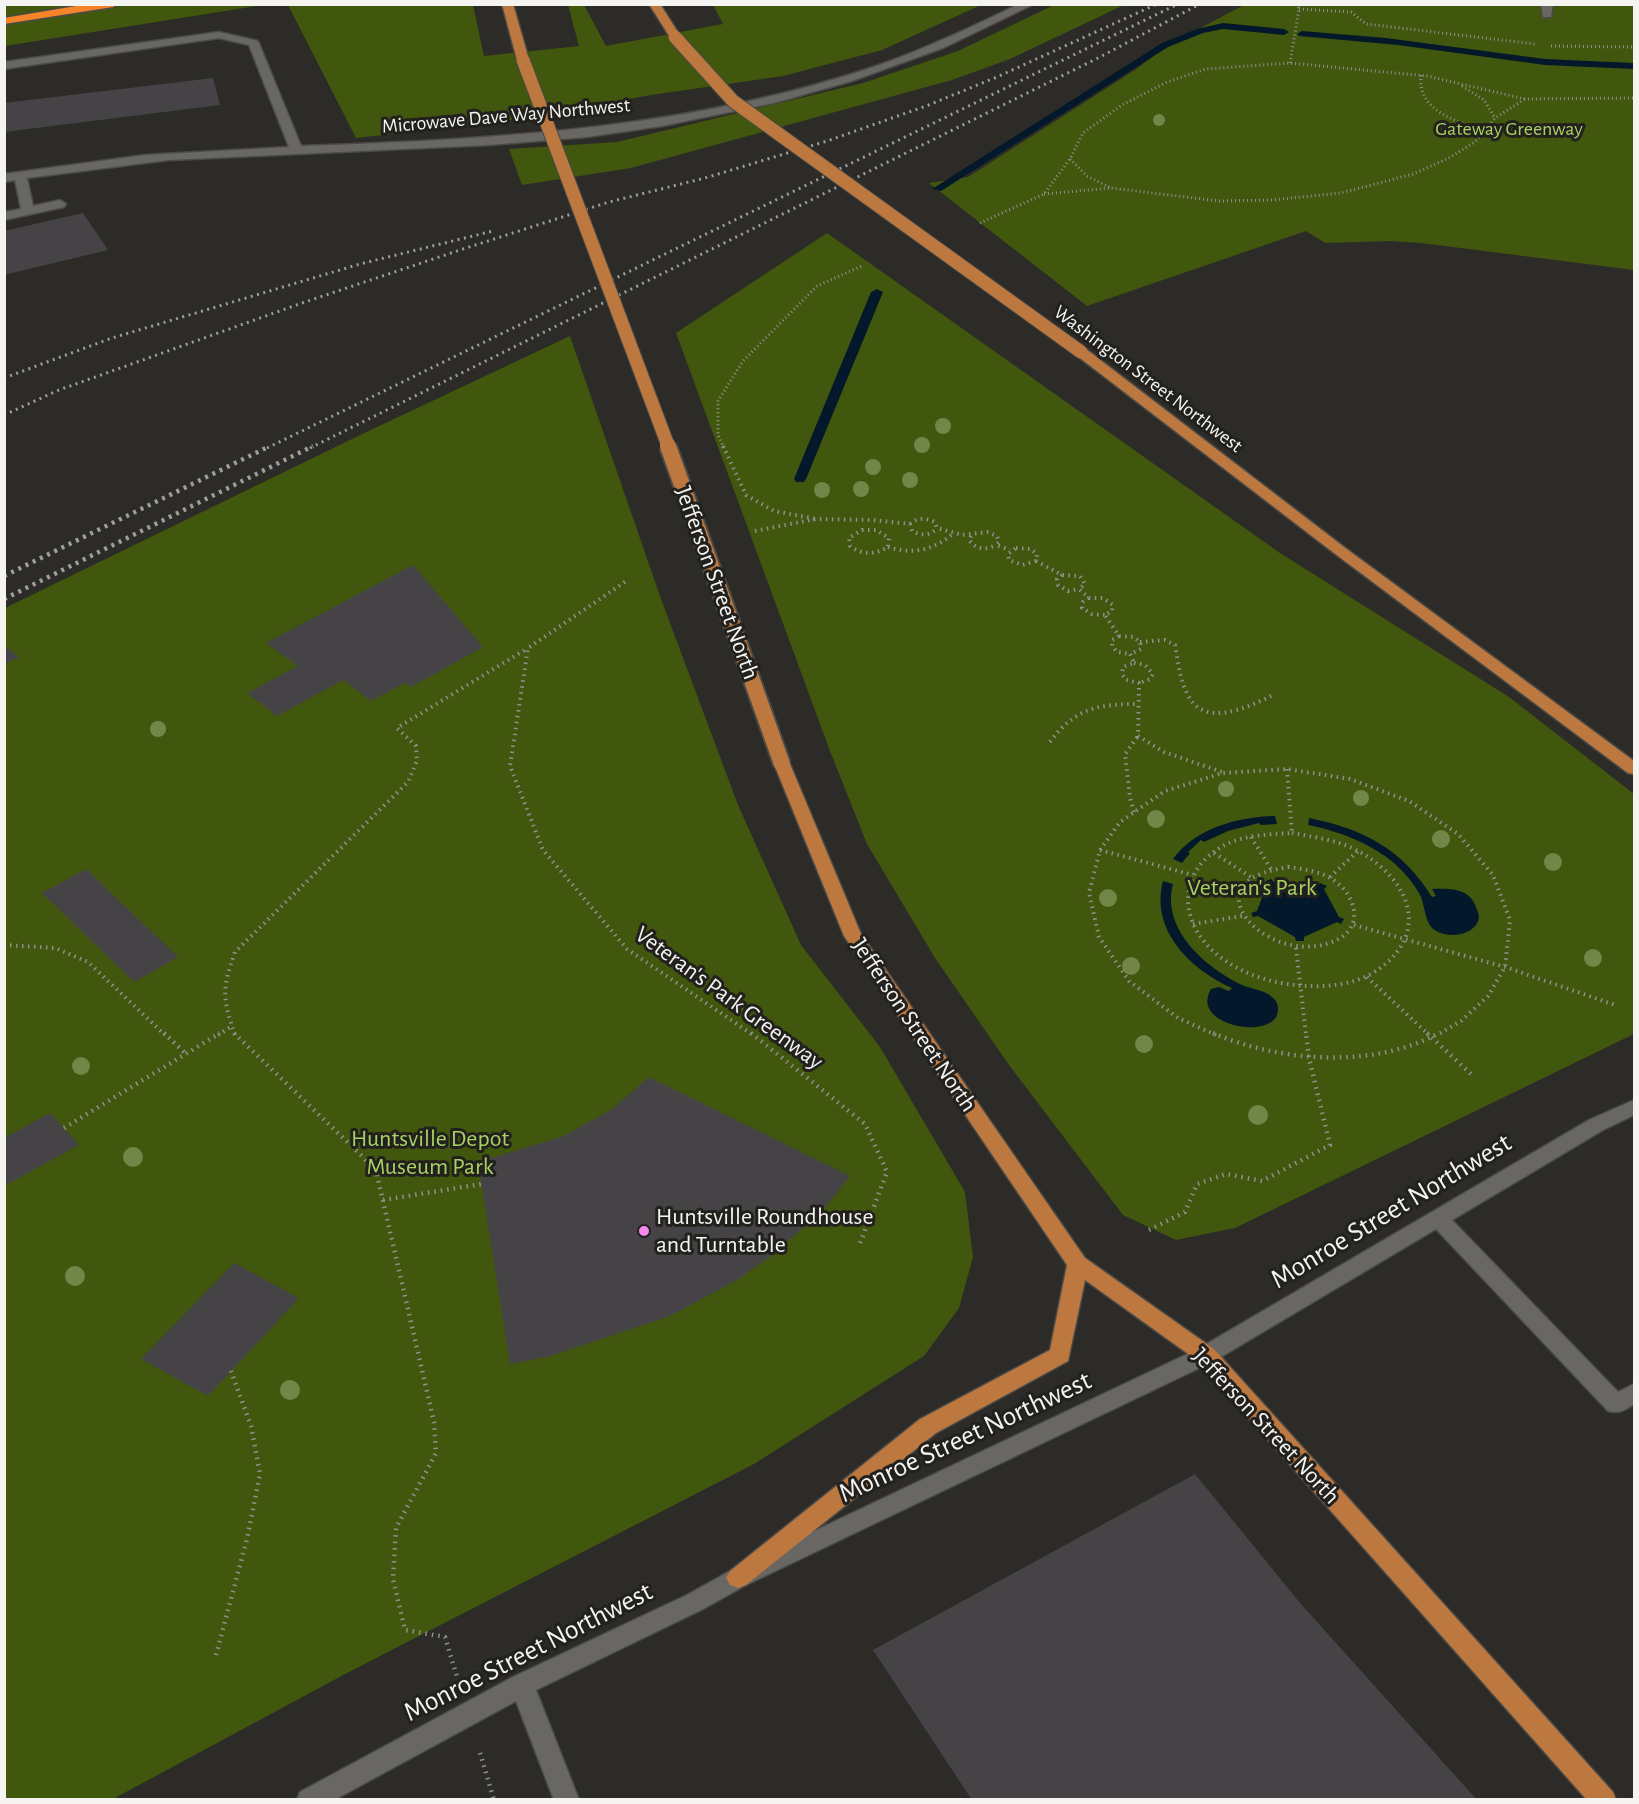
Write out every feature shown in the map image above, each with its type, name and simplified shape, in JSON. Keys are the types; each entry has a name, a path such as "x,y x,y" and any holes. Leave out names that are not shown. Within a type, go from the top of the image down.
{"highway":[{"path":"4,21 113,4"}],"main road":[{"name":"Jefferson Street North","path":"507,4 523,60 637,360 782,764 853,936 1078,1264 1206,1355 1604,1800"},
{"name":"Washington Street Northwest","path":"654,4 675,37 733,101 1081,352 1339,550 1635,769"},
{"path":"738,1578 928,1426 1060,1355 1078,1264"}],"street":[{"name":"Microwave Dave Way Northwest","path":"4,178 148,159 467,142 586,133 684,118 788,96 885,67 973,31 1029,4"},
{"path":"4,66 219,35 254,43 296,150"},
{"path":"20,176 28,211"},
{"path":"4,216 60,204"},
{"name":"Monroe Street Northwest","path":"309,1800 522,1684 695,1602 738,1578 1206,1355 1596,1125 1635,1107"},
{"path":"1438,1218 1616,1404 1635,1393"},
{"path":"522,1684 567,1800"}],"path":[{"path":"1290,63 1299,9 1297,4"},
{"path":"1299,9 1351,12 1366,24 1447,32 1539,45"},
{"path":"1550,46 1635,47"},
{"path":"1044,194 1070,159 1083,133 1122,105 1167,82 1206,69 1290,63 1421,75 1525,99 1635,98"},
{"path":"1421,75 1418,86 1421,95 1432,107 1452,119 1484,131"},
{"path":"1458,84 1485,100 1495,118"},
{"path":"980,223 1044,194 1111,188 1218,201 1272,200 1341,192 1413,174 1449,158 1475,142 1495,118 1525,99"},
{"path":"1070,159 1087,176 1111,188"},
{"path":"862,266 817,286 743,361 718,400 718,435 746,495 774,511 816,519 872,520 910,524 920,518 935,522 937,528"},
{"path":"755,531 816,519"},
{"path":"910,524 912,531 921,534 930,534 937,528"},
{"path":"937,528 971,536 980,531 990,532 997,536 999,542 990,548 976,547 969,540 971,536"},
{"path":"888,547 889,538 876,530 862,530 849,538 853,549 865,553 878,552 888,547 911,552 939,545 955,532"},
{"path":"996,545 1010,551 1021,547 1031,549 1037,554 1036,561"},
{"path":"1010,551 1008,557 1016,564 1027,565 1036,561"},
{"path":"1036,561 1062,575 1080,576 1085,584 1078,589 1068,591 1058,585 1057,579 1062,575"},
{"path":"445,1637 405,1630 393,1579 396,1528 436,1452 434,1422 376,1175 364,1158 235,1035 227,1011 224,982 234,952 408,782 417,761 416,746 397,728 528,648 625,582"},
{"path":"1078,589 1089,598 1103,598 1110,602 1113,608 1105,615 1085,612 1082,605 1089,598"},
{"path":"1105,615 1119,636"},
{"path":"1140,642 1141,649 1130,654 1117,652 1112,646 1112,640 1119,636 1129,636 1140,642 1165,640 1175,645 1187,696 1205,711 1220,713 1238,711 1273,695"},
{"name":"Veteran's Park Greenway","path":"528,648 510,766 543,850 627,949 764,1042 865,1124 887,1172 860,1246"},
{"path":"1130,654 1134,663"},
{"path":"1134,663 1145,665 1153,674 1150,679 1139,683 1126,680 1122,674 1123,667 1134,663"},
{"path":"1134,812 1130,798 1125,754 1138,736 1139,683"},
{"path":"1050,742 1071,716 1092,707 1115,703 1139,704"},
{"path":"1138,736 1164,752 1223,772"},
{"path":"1287,769 1292,833"},
{"path":"1287,769 1350,779 1409,801 1458,834 1493,875 1510,921 1505,967 1488,996 1461,1021 1425,1041 1370,1055 1309,1058 1240,1045 1178,1018 1130,981 1099,938 1089,892 1100,850 1120,822 1165,791 1223,772 1287,769"},
{"path":"1292,833 1326,838 1358,851 1385,869 1402,891 1410,916 1406,940 1391,961 1367,977 1332,986 1300,986 1253,975 1220,957 1198,934 1193,924 1186,907 1189,882 1203,860 1228,843 1251,837 1292,833"},
{"path":"1251,837 1271,869"},
{"path":"1100,850 1193,875"},
{"path":"1330,877 1358,851"},
{"path":"1214,853 1251,877"},
{"path":"1288,867 1308,869 1330,877 1342,885 1352,898 1356,912 1354,925 1345,936 1331,944 1314,948 1296,948 1278,944 1261,936 1242,916 1239,900 1243,887 1251,877 1271,869 1288,867"},
{"path":"1193,924 1242,916"},
{"path":"1354,925 1505,967 1615,1005"},
{"path":"4,945 55,948 88,962 187,1055"},
{"path":"1149,1230 1185,1212 1197,1184 1226,1174 1262,1181 1330,1145 1309,1058 1296,948"},
{"path":"1367,977 1472,1075"},
{"path":"64,1128 232,1026"},
{"path":"382,1200 482,1184"},
{"path":"216,1655 247,1539 260,1474 251,1426 231,1371"}],"green space":[{"path":"5,4 263,5 5,46"},
{"path":"288,5 473,5 484,56 579,46 568,5 584,5 606,46 723,24 713,5 981,5 882,50 783,76 651,95 500,122 356,138"},
{"path":"1054,5 1124,5 1010,59 952,80 631,168 522,185 509,149 617,142 863,83 958,51"},
{"name":"Gateway Greenway","path":"1244,5 1634,5 1634,270 1421,243 1391,241 1325,243 1306,231 1087,306 929,183 968,177 1135,70 1168,45"},
{"name":"Veteran's Park","path":"827,233 1280,553 1509,697 1634,794 1634,1034 1235,1228 1176,1240 1123,1215 1009,1065 935,958 867,844 830,751 676,333"},
{"name":"Huntsville Depot Museum Park","path":"570,336 661,599 738,805 801,945 880,1047 965,1192 973,1257 959,1308 924,1356 754,1464 347,1673 113,1799 5,1800 5,608 358,436"}],"water":[{"path":"1275,816 1277,824 1261,825 1259,823 1228,831 1204,842 1201,840 1188,852 1190,853 1182,863 1173,859 1193,839 1218,826 1246,819"},
{"path":"1309,818 1347,828 1380,844 1408,866 1432,897 1436,896 1432,889 1453,889 1465,893 1470,897 1478,912 1477,923 1468,932 1456,935 1443,934 1432,928 1427,921 1419,893 1398,867 1371,847 1356,840 1308,825"},
{"path":"1271,879 1274,882 1318,885 1320,883 1327,886 1324,889 1339,917 1344,919 1341,924 1337,922 1304,937 1304,941 1296,941 1295,937 1258,916 1253,917 1251,913 1257,911 1267,884 1266,881"},
{"path":"1163,881 1173,884 1171,901 1174,916 1189,945 1214,968 1228,977 1273,998 1278,1009 1274,1019 1265,1025 1236,1026 1222,1021 1212,1013 1207,1002 1211,989 1219,987 1229,991 1232,988 1202,970 1177,946 1162,916"}],"building":[{"path":"213,78 220,105 4,132 4,103"},
{"path":"83,213 108,250 4,275 4,231"},
{"path":"413,565 483,647 411,687 405,683 371,701 343,680 277,716 247,693 298,666 266,643"},
{"path":"4,645 19,657 4,664"},
{"path":"86,869 178,957 134,982 42,893"},
{"name":"Huntsville Roundhouse and Turntable","path":"649,1077 850,1176 824,1209 774,1254 737,1280 670,1316 547,1357 510,1364 478,1162 564,1136 612,1109"},
{"path":"50,1113 79,1145 4,1186 4,1138"},
{"path":"234,1263 299,1298 208,1396 141,1359"},
{"path":"1195,1474 1301,1604 1477,1800 973,1800 970,1797 873,1650"}],"waterway":[{"path":"937,189 1165,45 1200,31 1223,26 1284,32"},
{"path":"1302,34 1386,41 1545,62 1634,66"},
{"path":"800,479 877,292"}],"railway":[{"path":"4,415 59,390 302,303 460,250 609,202 705,178 827,141 926,106 997,77 1157,4"},
{"path":"267,448 1178,4"},
{"path":"310,448 1098,58 1200,4"},
{"path":"4,378 112,338 360,264 493,231"},
{"path":"4,576 270,446"},
{"path":"4,599 313,446"}],"place":[{"name":"Huntsville Roundhouse and Turntable","path":"644,1231"}]}
